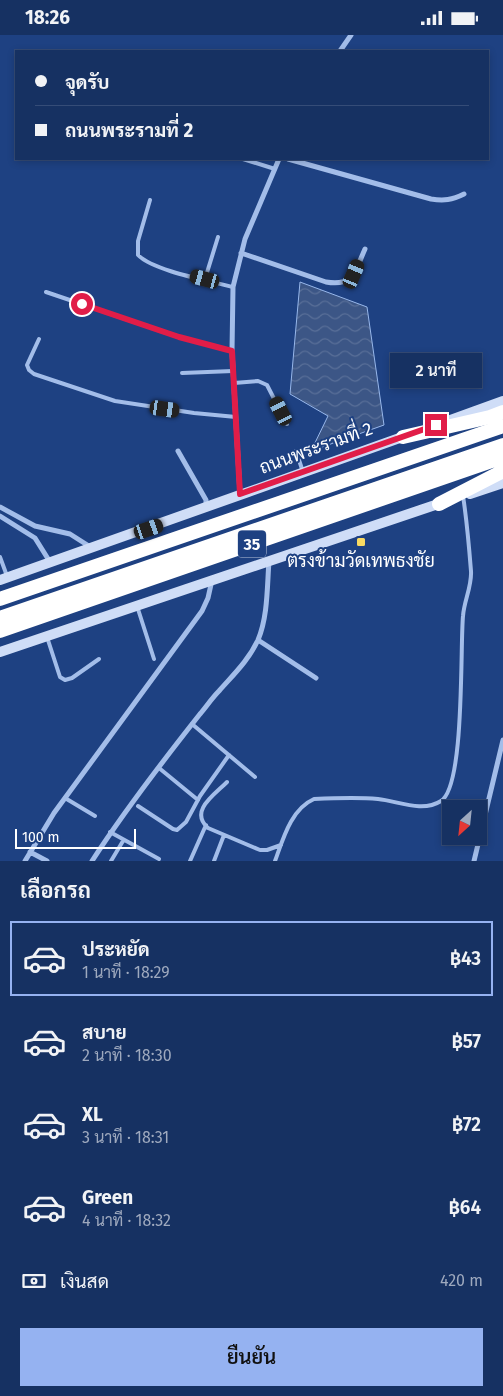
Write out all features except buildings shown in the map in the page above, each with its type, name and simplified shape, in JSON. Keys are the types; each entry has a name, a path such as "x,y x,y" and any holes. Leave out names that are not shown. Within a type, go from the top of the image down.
{"highway":[{"path":"403,437 497,415"},
{"path":"424,456 497,415"},
{"path":"0,600 503,427"},
{"name":"35","path":"0,600 424,456 503,427"},
{"path":"0,618 503,445"},
{"name":"35","path":"0,631 503,457"},
{"path":"432,482 503,470"},
{"path":"438,504 503,470"}],"main road":[{"name":"ถนนพระรามที่ 2","path":"4,579 206,509 240,494 503,401"},
{"name":"35","path":"0,652 269,560 503,483"}],"street":[{"path":"341,50 351,35"},
{"path":"240,494 232,351 234,287 241,253 255,214 279,160"},
{"path":"292,160 431,199 453,200 464,194"},
{"path":"241,253 337,284 350,280 365,249"},
{"path":"178,451 206,500 206,509"},
{"path":"0,507 35,526 70,534 93,548"},
{"path":"0,517 35,538 50,563"},
{"path":"92,861 110,833 192,724 242,667 258,640 266,608 269,560"},
{"path":"25,861 41,832 65,798 202,611 208,599 212,580"},
{"path":"258,640 316,678"},
{"path":"474,861 503,740"},
{"path":"30,852 47,861"}],"lane":[{"path":"246,160 275,169"},
{"path":"150,200 138,241 138,255 142,260 234,287"},
{"path":"205,279 218,237"},
{"path":"46,291 179,337 232,351"},
{"path":"39,339 27,365 29,370 40,376 115,401 194,413 236,417"},
{"path":"182,373 233,371"},
{"path":"234,383 258,381 268,385 287,424"},
{"path":"296,451 302,472"},
{"path":"275,861 285,834 300,809 314,799 378,799 416,806 431,805 442,801 448,794 452,785 457,748 463,651 463,617 471,573 467,519 463,496"},
{"path":"0,557 4,579"},
{"path":"136,605 154,659"},
{"path":"47,635 60,677 66,680 72,678 99,659"},
{"path":"192,724 255,777"},
{"path":"138,806 177,830 186,822 198,800 229,755"},
{"path":"159,768 198,800"},
{"path":"227,782 202,808 201,819 206,825 224,835 260,850 267,850 281,845"},
{"path":"65,798 95,816"},
{"path":"190,861 206,825"},
{"path":"110,833 159,859"},
{"path":"214,861 224,835"},
{"path":"112,861 123,841"}],"water":[{"path":"300,282 367,307 384,425 311,451 328,416 290,394"}],"place":[{"name":"ตรงข้ามวัดเทพธงชัย","path":"361,542"}],"route":[{"path":"82,304 179,337 232,351 240,494 436,425"}]}
